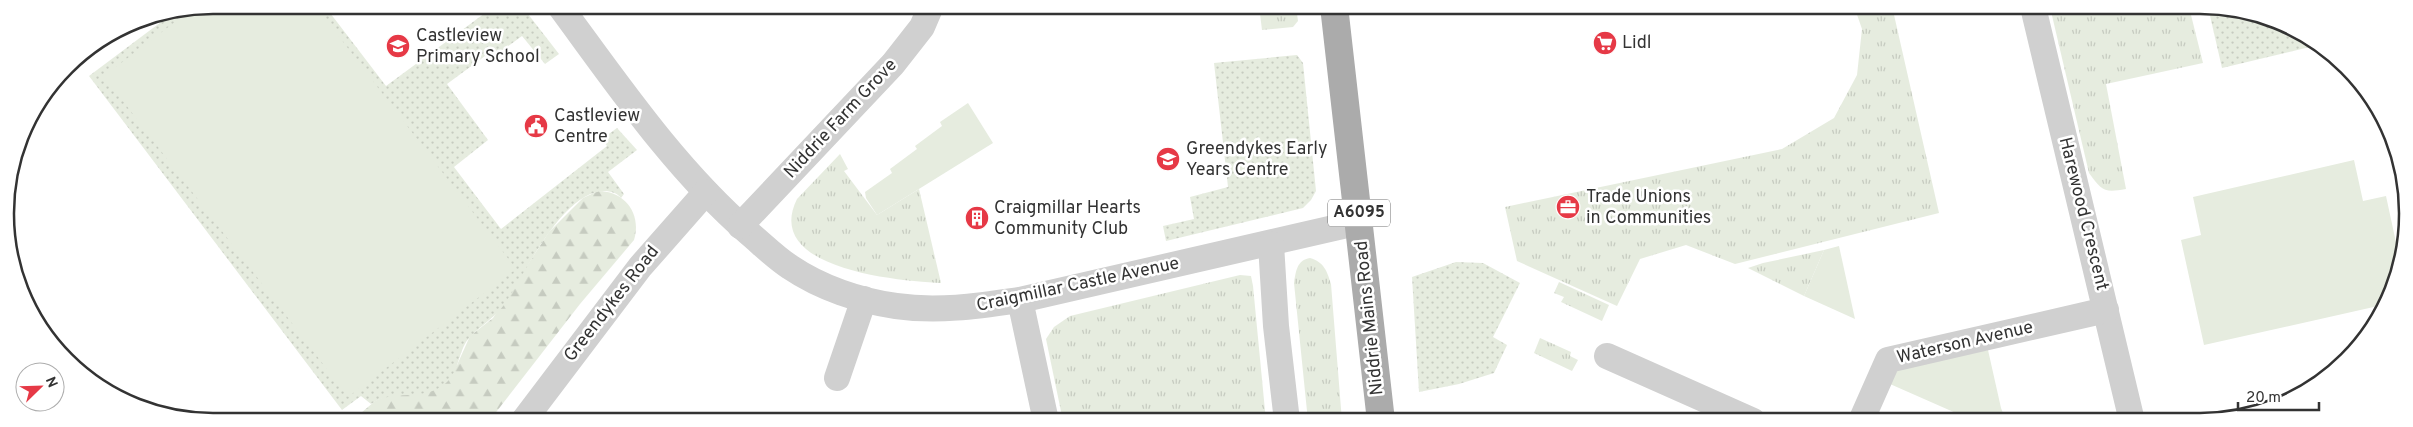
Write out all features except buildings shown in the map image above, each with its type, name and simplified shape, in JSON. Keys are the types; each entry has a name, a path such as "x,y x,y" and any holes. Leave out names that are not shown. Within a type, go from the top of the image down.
{"main road":[{"name":"Niddrie Mains Road","path":"1335,14 1380,413"}],"street":[{"name":"Craigmillar Castle Avenue","path":"566,14 674,158 740,226 790,267 831,289 864,299 895,306 928,309 965,308 1020,300 1271,244 1360,222"},
{"name":"Niddrie Farm Grove","path":"740,226 893,64 922,27 928,14"},
{"name":"Harewood Crescent","path":"2035,14 2130,413"},
{"name":"Greendykes Road","path":"529,413 640,267 706,192"},
{"path":"1271,244 1276,326 1286,413"},
{"path":"837,378 864,299"},
{"path":"1020,300 1044,413"},
{"name":"Waterson Avenue","path":"1865,413 1888,360 2106,310"},
{"path":"1607,356 1735,413"}],"green space":[{"path":"200,14 331,14 386,86 484,14 528,14 559,54 545,64 522,36 489,60 485,56 447,84 488,140 454,167 501,229 607,146 602,139 617,128 637,150 608,172 624,194 621,198 607,191 589,195 574,205 559,219 504,305 466,342 453,374 446,383 428,392 389,397 371,404 361,396 342,410 89,76 162,21"},
{"path":"200,14 322,14 516,269 348,397 104,76 183,16"},
{"path":"1260,14 1297,14 1298,21 1293,27 1262,30"},
{"path":"1857,14 1894,14 1939,213 1735,264 1686,245 1640,259 1617,306 1517,261 1505,207 1782,149 1834,118 1857,75 1862,29"},
{"path":"2052,14 2191,14 2203,63 2106,84 2126,189 2113,191 2104,189 2097,184 2089,173"},
{"path":"2210,14 2226,15 2264,24 2288,34 2310,47 2222,68"},
{"path":"1297,55 1303,63 1316,191 1311,200 1303,208 1166,241 1163,226 1194,219 1190,197 1228,187 1214,63"},
{"path":"968,103 993,143 877,215 866,198 865,192 892,173 890,169 917,149 915,146 942,126 940,122"},
{"path":"840,154 848,169 844,171 877,215 919,189 941,283 895,279 867,274 816,256 799,241 791,223 797,199"},
{"path":"2354,160 2363,201 2386,196 2397,245 2389,278 2379,302 2376,306 2204,345 2181,240 2201,235 2193,197"},
{"path":"598,191 608,192 623,200 629,206 636,221 634,240 580,304 495,413 361,413 375,401 457,365 470,336 493,318 549,232 583,198"},
{"path":"1839,246 1855,319 1804,296 1824,250"},
{"path":"1824,250 1804,296 1748,268 1763,263"},
{"path":"1310,258 1319,262 1328,275 1331,284 1341,413 1307,413 1294,283 1300,264"},
{"path":"1456,262 1483,263 1520,283 1493,337 1507,345 1494,373 1459,384 1419,392 1412,277"},
{"path":"1240,275 1251,276 1265,413 1061,413 1046,339 1054,327 1070,316"},
{"path":"1559,282 1609,305 1602,321 1561,302 1564,297 1554,293"},
{"path":"1540,338 1571,352 1570,356 1578,360 1572,371 1534,353"},
{"path":"1988,350 2003,413 1956,413 1890,384 1900,365"}],"place":[{"name":"Lidl","path":"1605,43"},
{"name":"Castleview Primary School","path":"398,46"},
{"name":"Castleview Centre","path":"536,126"},
{"name":"Greendykes Early Years Centre","path":"1168,159"},
{"name":"Trade Unions in Communities","path":"1568,207"},
{"name":"Craigmillar Hearts Community Club","path":"977,218"}]}
